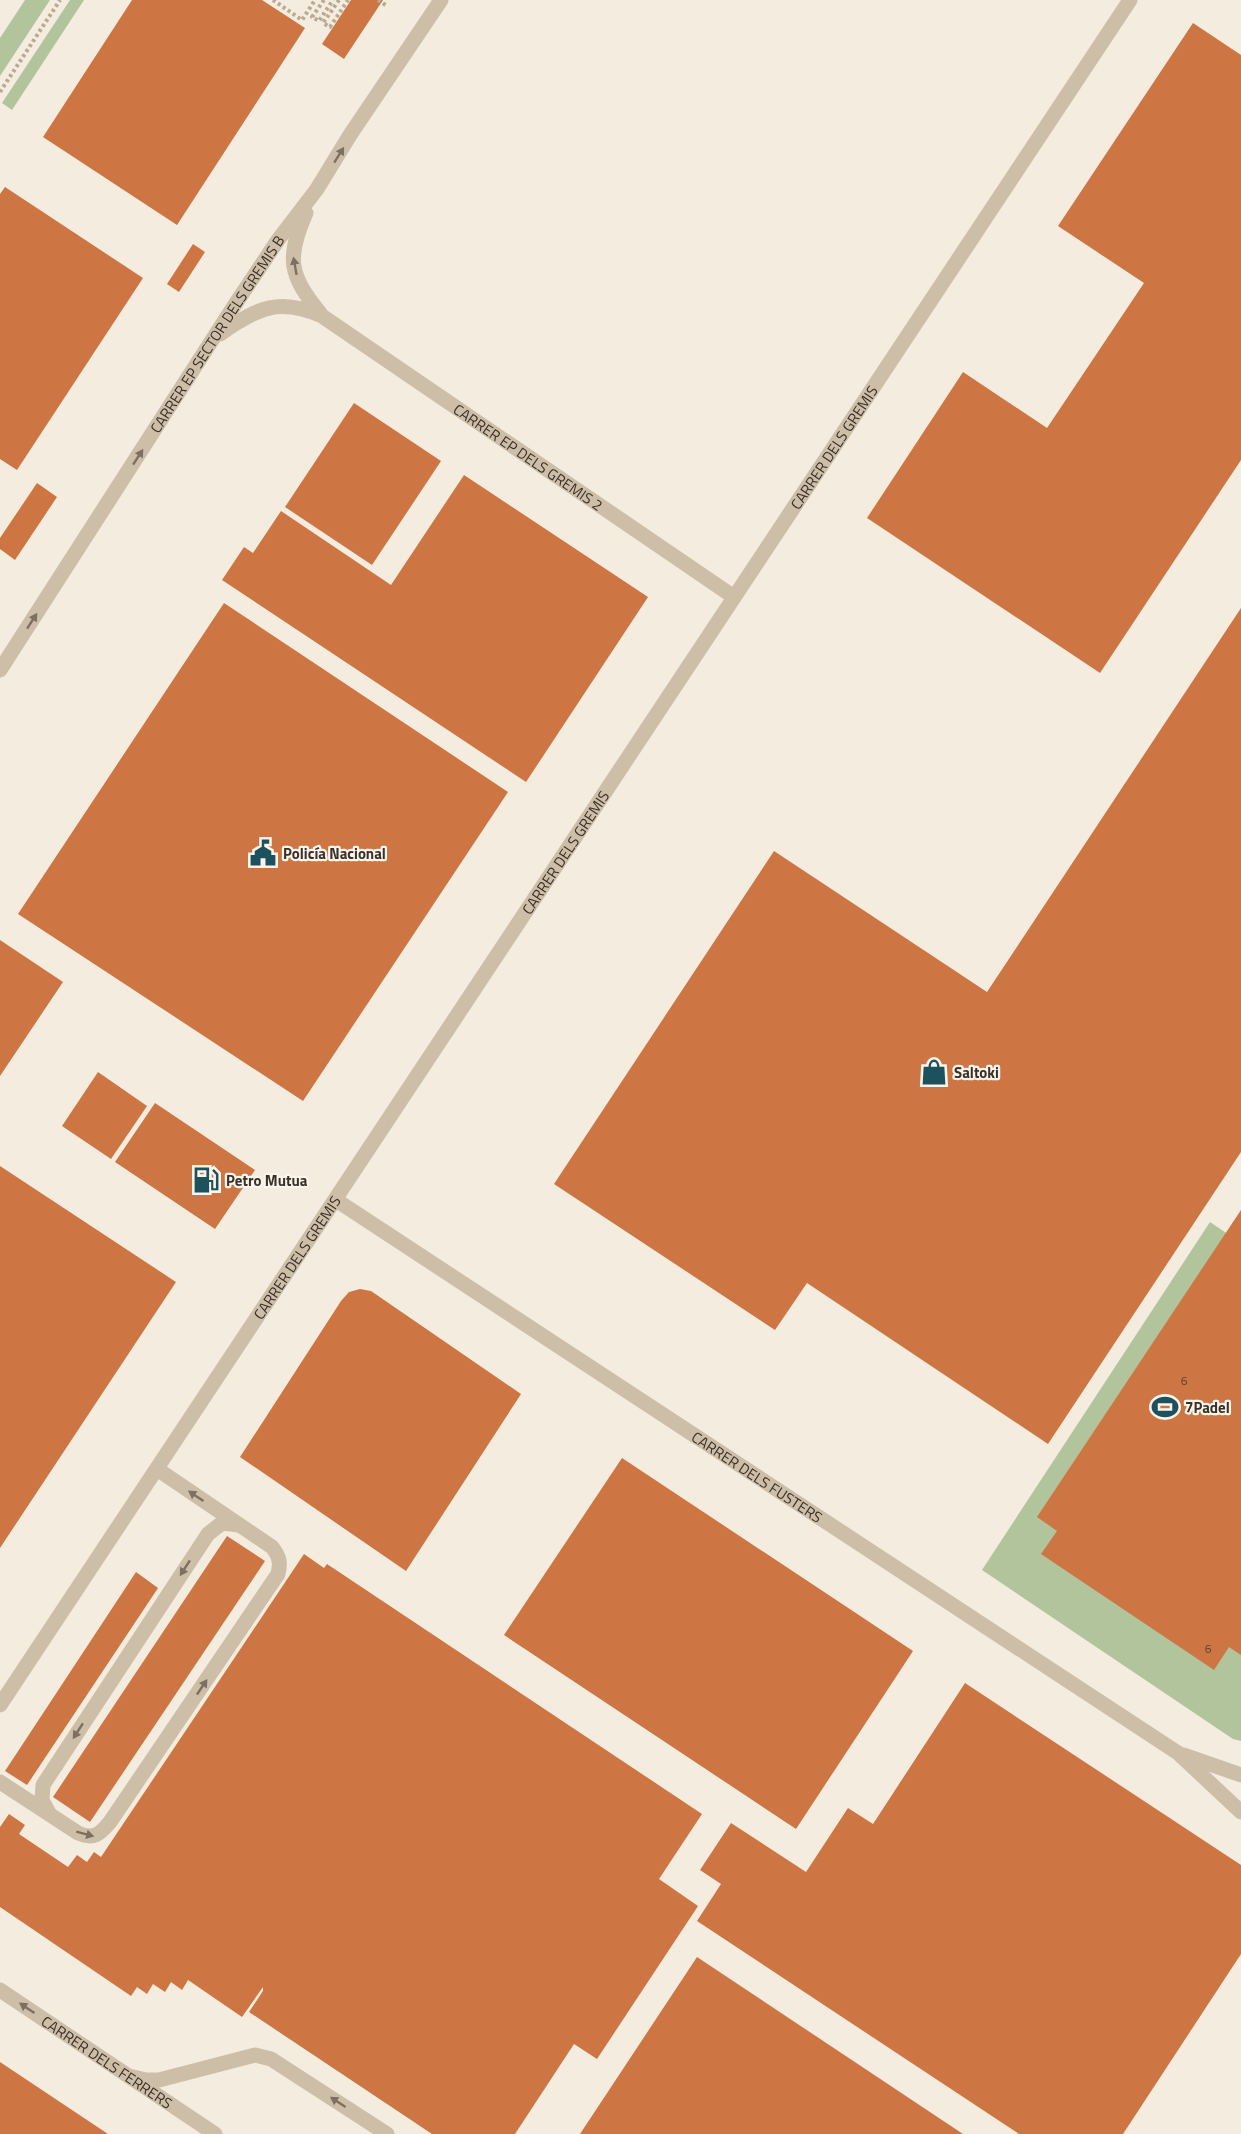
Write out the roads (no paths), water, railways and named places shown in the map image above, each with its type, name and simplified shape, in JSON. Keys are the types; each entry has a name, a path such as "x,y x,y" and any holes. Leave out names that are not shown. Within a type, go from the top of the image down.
{"street":[{"name":"CARRER EP SECTOR DELS GREMIS B","path":"0,670 278,240 317,189 350,135 441,0"},
{"name":"CARRER DELS GREMIS","path":"0,1705 1130,0"},
{"path":"317,189 295,238 293,259 298,281 322,316"},
{"path":"215,337 264,308 304,308 322,316"},
{"name":"CARRER EP DELS GREMIS 2","path":"322,316 734,597"},
{"name":"CARRER DELS FUSTERS","path":"336,1200 1178,1753 1241,1812"},
{"path":"0,1782 87,1837 96,1836 111,1822 278,1574 279,1555 272,1547 157,1469"},
{"path":"51,1815 42,1800 43,1785 189,1563 214,1528 222,1523 242,1526"},
{"name":"CARRER DELS FUSTERS","path":"1178,1753 1241,1775"},
{"name":"CARRER DELS FERRERS","path":"0,1990 215,2134"},
{"path":"129,2076 159,2080 255,2055 271,2058 387,2134"}],"place":[{"name":"Policía Nacional","path":"263,853"},
{"name":"Saltoki","path":"934,1072"},
{"name":"Petro Mutua","path":"206,1180"},
{"name":"7Padel","path":"1165,1407"}]}
